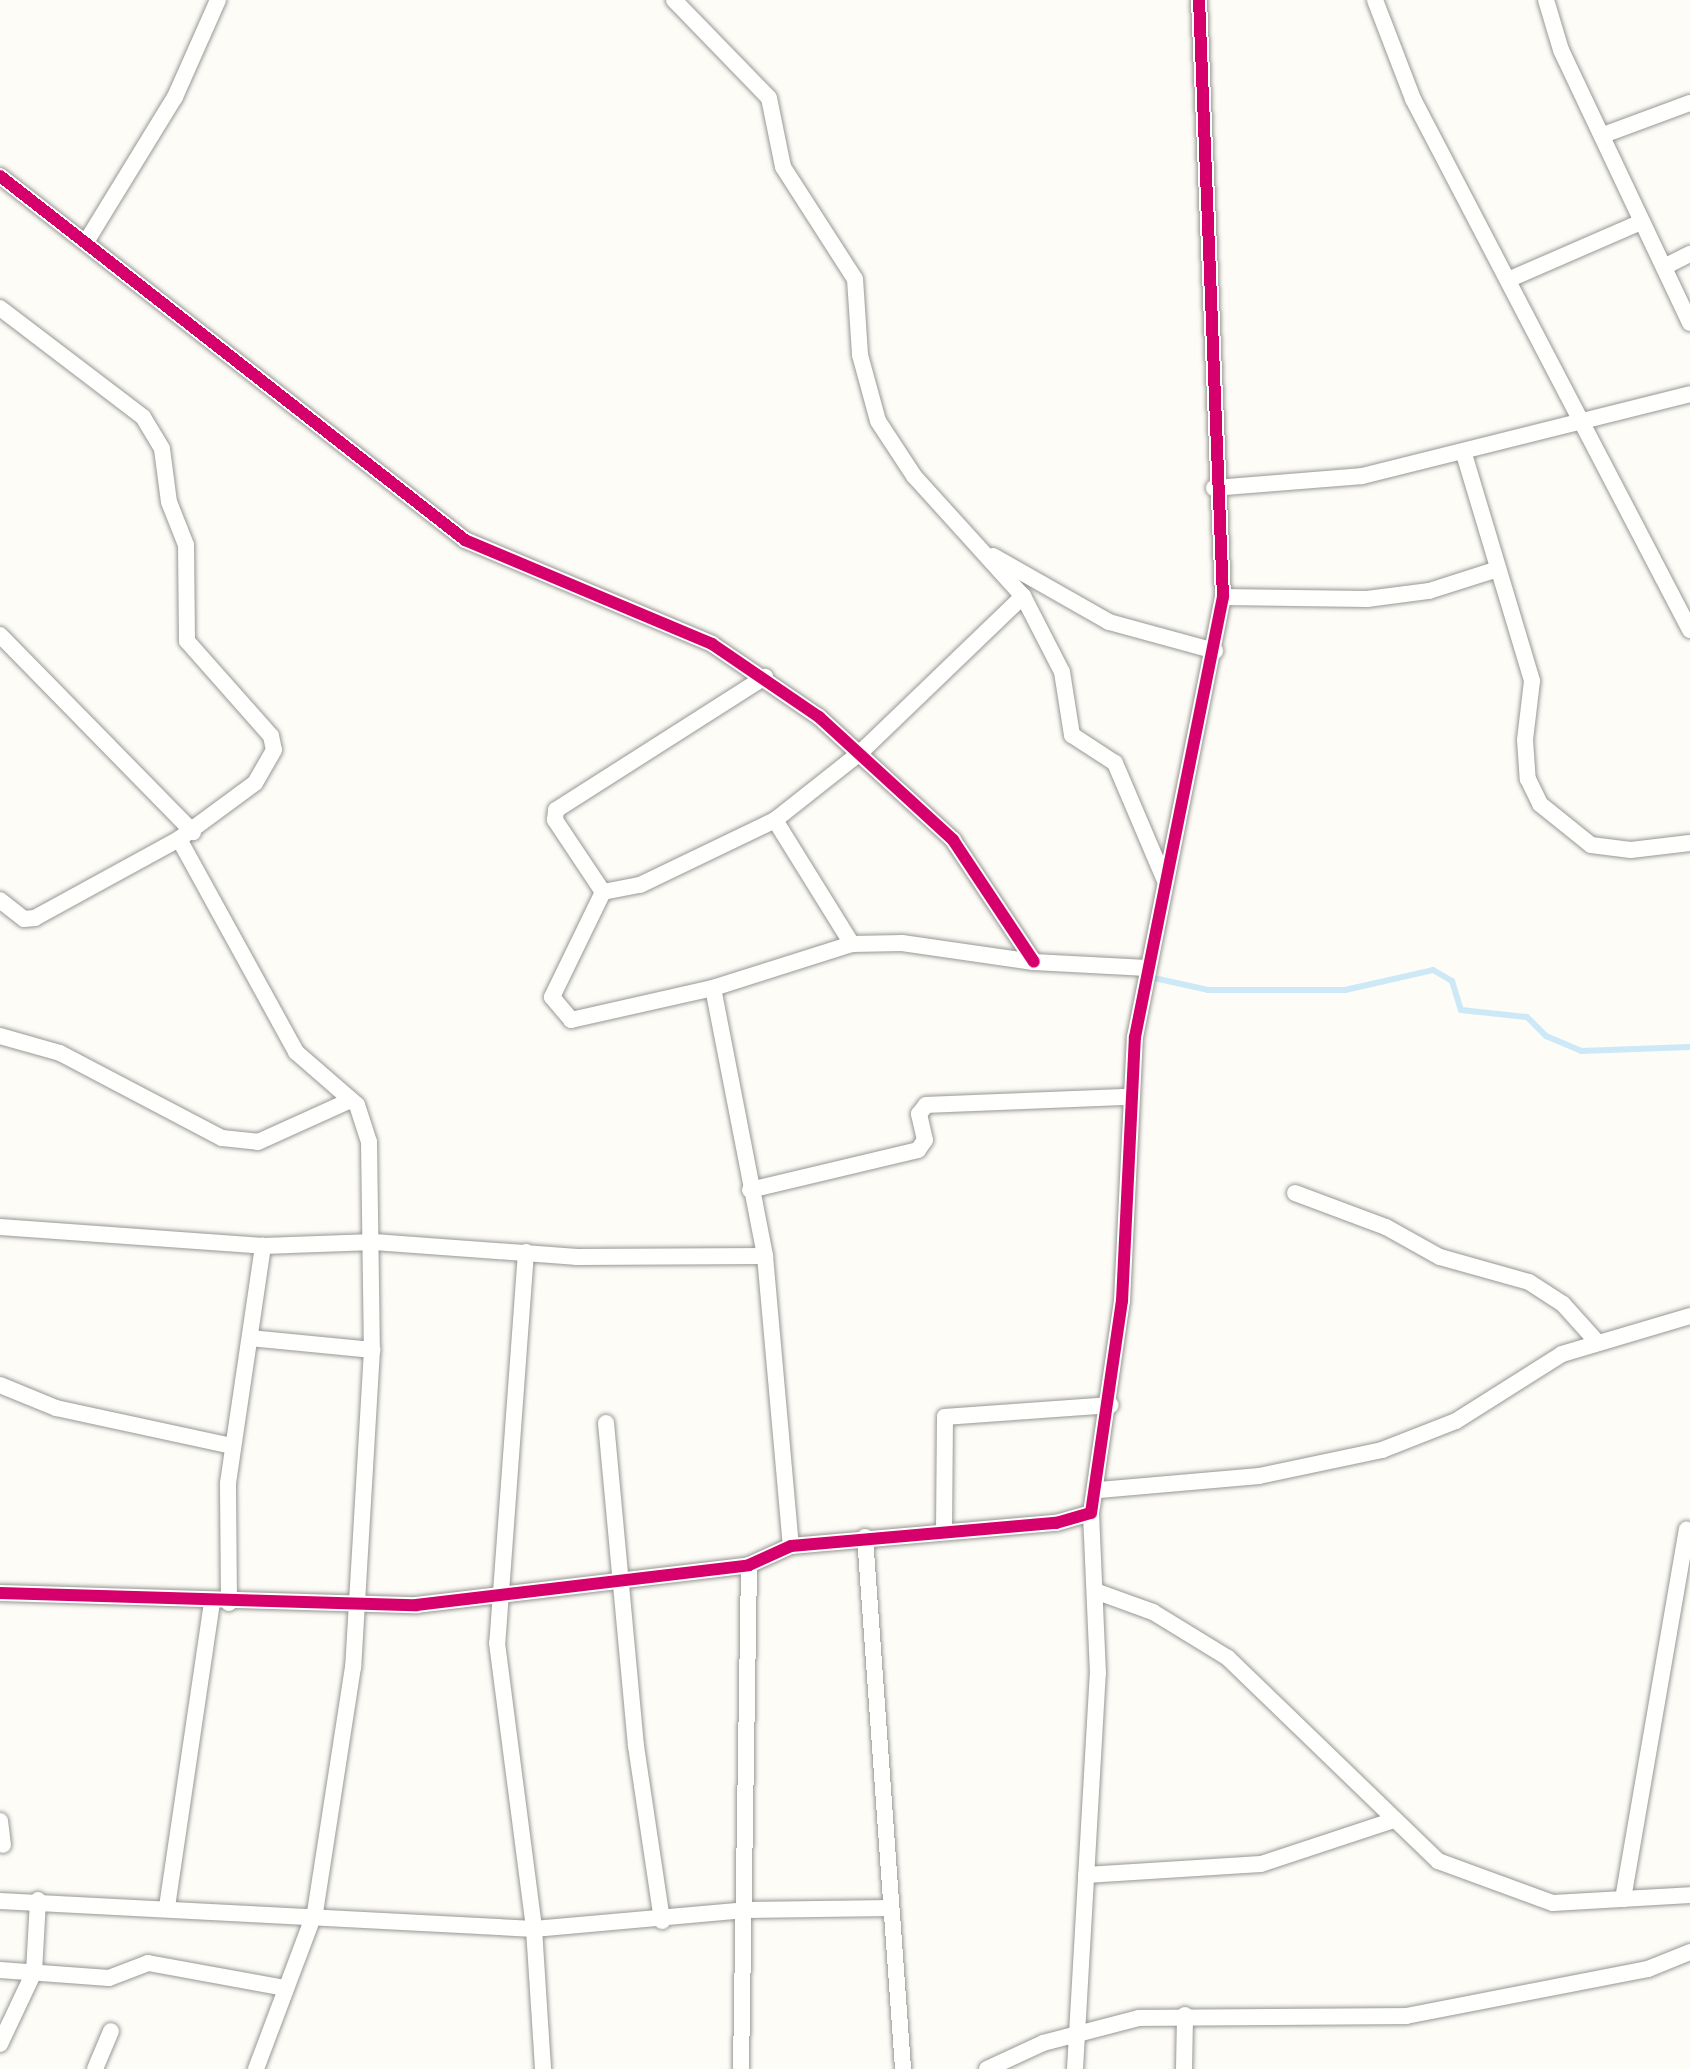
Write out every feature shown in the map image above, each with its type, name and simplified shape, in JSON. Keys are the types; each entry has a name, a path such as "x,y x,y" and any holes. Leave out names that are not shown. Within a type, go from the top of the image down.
{"street":[{"path":"86,242 168,109 218,0"},
{"path":"674,0 769,98 783,167 855,279 860,355 878,421 914,476 992,556 1023,596 1062,672 1072,735 1115,763 1165,881"},
{"path":"1075,2069 1086,1875 1095,1591 1091,1513 1099,1490 1122,1301 1128,1097 1147,968 1215,651 1223,597 1214,488 1199,0"},
{"path":"1375,0 1413,99 1510,279 1690,630"},
{"path":"1546,0 1561,50 1606,134 1641,222 1690,323"},
{"path":"1606,134 1690,103"},
{"path":"0,176 465,540 712,644 765,677 861,752 953,840 1034,962"},
{"path":"1510,279 1641,222"},
{"path":"1664,267 1690,254"},
{"path":"0,308 143,417 162,449 169,502 186,545 187,641 271,736 274,750 255,783 186,835 35,918 24,919 0,900"},
{"path":"1214,488 1326,483 1586,425 1690,394"},
{"path":"1464,454 1532,681 1527,766 1540,804 1591,845 1631,850 1690,843"},
{"path":"992,556 1109,622 1215,651"},
{"path":"1223,597 1367,599 1429,591 1498,569"},
{"path":"603,892 640,885 775,820 861,752 1023,596"},
{"path":"0,635 186,835 296,1052 351,1100 367,1122 374,1242 372,1350 358,1605 315,1912 256,2069"},
{"path":"603,892 555,820 556,810 765,677"},
{"path":"775,820 852,944"},
{"path":"603,892 552,997 561,1014 583,1022 713,988 852,944 902,943 1034,962 1147,968"},
{"path":"713,988 765,1256 791,1546"},
{"path":"0,1036 60,1053 222,1138 258,1142 351,1100"},
{"path":"750,1190 918,1150 925,1140 919,1114 926,1105 1128,1097"},
{"path":"1295,1193 1375,1221 1440,1257 1529,1282 1563,1304 1598,1343"},
{"path":"0,1227 263,1246 374,1242 526,1252 765,1256"},
{"path":"167,1907 221,1602 232,1446 263,1246"},
{"path":"526,1252 497,1597 534,1929 543,2069"},
{"path":"1099,1490 1259,1476 1382,1450 1435,1433 1562,1354 1690,1316"},
{"path":"250,1338 372,1350"},
{"path":"0,1385 56,1408 232,1446"},
{"path":"944,1531 945,1417 1111,1405"},
{"path":"606,1423 636,1746 662,1921"},
{"path":"0,1593 358,1605 497,1597 623,1584 749,1565 791,1546 865,1537 1069,1522 1091,1513"},
{"path":"1623,1899 1687,1529"},
{"path":"865,1537 903,2069"},
{"path":"741,2069 749,1565"},
{"path":"1095,1591 1153,1612 1228,1658 1391,1821 1438,1861 1512,1893 1553,1903 1690,1895"},
{"path":"0,1821 3,1845"},
{"path":"1086,1875 1261,1864 1391,1821"},
{"path":"0,2044 34,1972 38,1900"},
{"path":"0,1901 315,1912 534,1929 662,1921 745,1910 891,1908"},
{"path":"987,2069 1076,2034 1185,2015 1406,2016 1648,1969 1690,1952"},
{"path":"0,1970 109,1978 148,1963 286,1988"},
{"path":"1184,2069 1185,2015"},
{"path":"95,2069 111,2031"}],"waterway":[{"path":"1154,978 1208,990 1345,990 1433,970 1452,981 1461,1010 1527,1017 1546,1036 1581,1051 1690,1047"}],"cycle path":[{"path":"0,1593 416,1605 749,1565 791,1546 1056,1523 1091,1513 1122,1301 1135,1037 1223,597 1199,0"},
{"path":"0,176 465,540 712,644 819,717 953,840 1034,962"}]}
